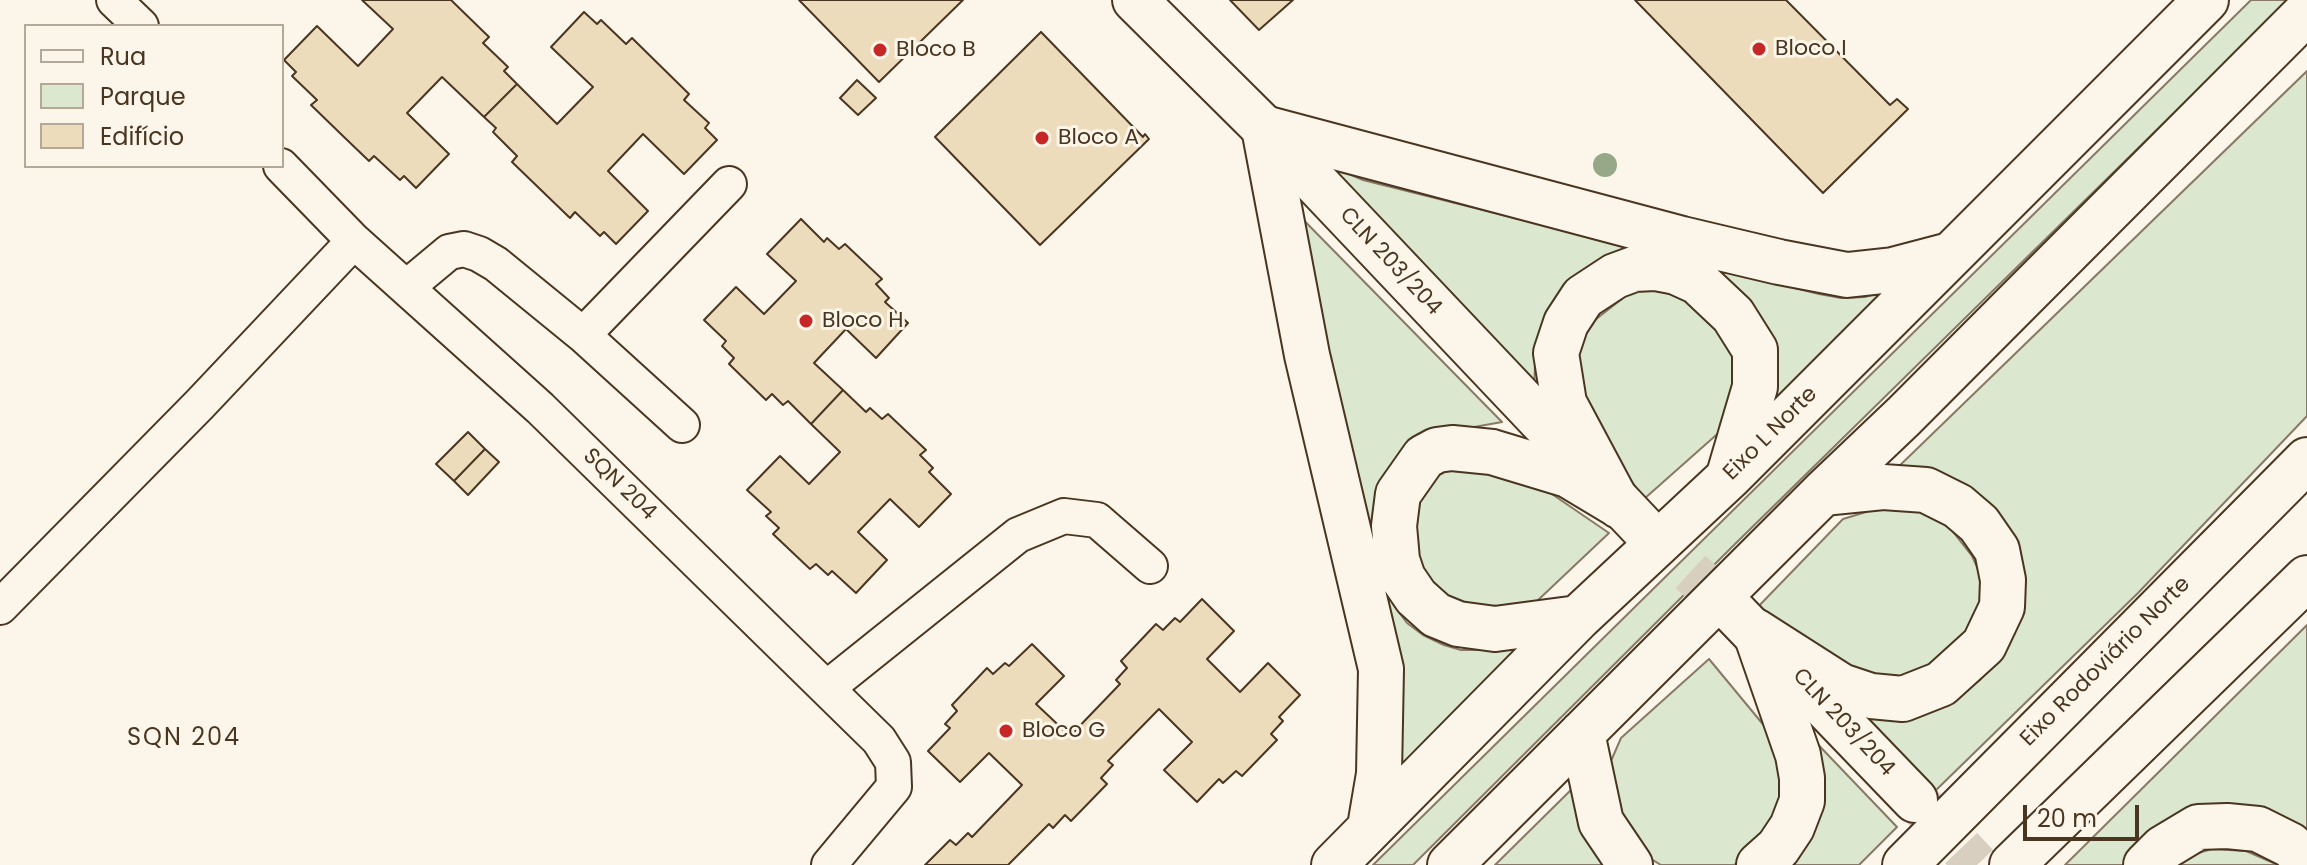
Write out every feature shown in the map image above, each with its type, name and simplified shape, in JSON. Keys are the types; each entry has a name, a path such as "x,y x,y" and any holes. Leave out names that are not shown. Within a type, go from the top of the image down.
{"main road":[{"name":"CLN 203/204","path":"1135,0 1264,128 1630,517"},
{"name":"Eixo L Norte","path":"1334,865 1578,618 1729,477 2206,0"},
{"path":"1450,865 2307,12"},
{"path":"1370,827 1379,774 1381,669 1307,355 1264,128 1682,239 1847,275 1893,270 1950,255"},
{"path":"1630,517 1564,403 1556,353 1566,323 1583,297 1615,276 1634,269 1655,268 1676,272 1698,282 1733,315 1755,350 1755,387 1729,477"},
{"path":"1578,618 1495,629 1458,624 1436,615 1416,597 1403,578 1397,560 1394,526 1398,494 1424,457 1437,450 1452,448 1492,452 1568,475 1630,517"},
{"name":"Eixo Rodoviário Norte","path":"1905,865 2307,460"},
{"path":"1745,622 1841,686 1871,696 1903,699 1941,684 1984,645 2002,607 2003,580 1997,550 1979,524 1958,506 1926,490 1883,487 1823,493"},
{"path":"2012,865 2307,578"},
{"name":"CLN 203/204","path":"1745,622 1915,800"},
{"path":"1745,622 1798,755 1802,778 1802,801 1792,827 1778,848 1759,865"},
{"path":"1582,733 1601,822 1630,865"},
{"path":"2146,865 2163,848 2198,827 2227,826 2258,829 2290,845 2307,860"}],"street":[{"path":"114,0 139,24"},
{"name":"SQN 204","path":"283,168 354,241 540,408 879,740 888,752 895,772 891,794 829,865"},
{"path":"583,335 729,184"},
{"path":"0,607 200,404 354,241"},
{"path":"407,287 449,252 464,249 496,264 583,335 682,425"},
{"path":"827,688 1018,535 1064,516 1097,520 1150,566"}],"green space":[{"path":"2251,0 2289,0 1413,865 1373,865"},
{"path":"2307,71 2307,416 2138,593 1931,795 1861,714 1947,705 1980,680 1991,665 2009,571 1892,473"},
{"path":"1300,153 1363,180 1819,294 1841,298 1865,297 1894,288 1759,420 1766,384 1670,266 1541,335 1535,364 1534,394"},
{"path":"1279,195 1502,422 1463,429 1428,441 1385,587 1395,607 1407,623 1423,635 1461,650 1513,646 1539,635 1380,796"},
{"path":"1645,281 1693,291 1743,368 1723,429 1644,499 1588,420 1566,378 1582,330"},
{"path":"1469,459 1521,473 1609,533 1536,602 1501,622 1424,595 1408,520 1437,472"},
{"path":"1879,508 1912,509 1928,514 1950,528 1972,556 1982,578 1984,602 1956,661 1883,686 1753,612 1843,519"},
{"path":"2307,625 2307,849 2274,828 2134,865 2065,865"},
{"path":"1709,659 1771,734 1788,788 1754,854 1734,865 1661,865 1643,854 1629,839 1609,781 1611,761 1621,738"},
{"path":"1807,733 1897,827 1859,865 1787,865"},
{"path":"1578,783 1607,865 1495,865"},
{"path":"2212,849 2246,851 2278,865 2177,865"}],"building":[{"path":"362,0 451,0 489,37 483,43 508,67 504,71 517,84 484,117 442,77 407,113 449,154 416,188 404,176 400,180 374,156 369,161 311,105 317,100 292,76 296,72 284,60 317,26 358,66 393,29"},
{"name":"Bloco B","path":"799,0 963,0 879,82"},
{"path":"1230,0 1293,0 1259,30"},
{"name":"Bloco I","path":"1635,0 1786,0 1890,105 1897,99 1908,109 1823,193"},
{"path":"584,12 597,24 601,20 626,44 632,38 689,94 684,100 709,123 705,128 717,140 684,174 643,134 608,171 648,211 616,244 604,232 600,236 575,212 570,218 512,162 517,156 493,132 496,128 484,117 517,84 557,124 593,87 551,47"},
{"name":"Bloco A","path":"1041,32 1143,137 1145,134 1149,139 1040,245 935,137"},
{"path":"857,80 876,98 858,115 840,98"},
{"name":"Bloco H","path":"801,219 824,242 827,238 839,249 845,244 882,279 876,284 889,298 885,302 908,323 876,358 846,329 814,363 843,390 811,424 788,401 783,405 772,394 766,400 729,364 734,358 722,346 726,341 704,320 736,287 764,314 796,281 767,254"},
{"path":"843,390 866,412 870,408 882,419 888,414 926,450 920,455 933,468 929,472 951,494 919,527 890,499 858,532 887,560 856,593 832,571 828,575 816,564 810,569 773,534 779,528 766,516 771,512 747,490 780,456 809,484 840,452 811,424"},
{"path":"468,432 485,449 454,481 436,464"},
{"path":"485,449 499,462 468,495 454,481"},
{"name":"Bloco G","path":"1202,599 1234,631 1207,659 1240,692 1268,663 1300,695 1279,717 1283,721 1271,734 1277,740 1242,776 1236,771 1223,783 1219,779 1197,802 1164,770 1192,742 1159,709 1108,761 1113,765 1101,778 1107,784 1071,821 1065,815 1053,828 1049,824 1008,865 925,865 950,840 956,845 968,833 972,837 1022,785 989,753 960,782 928,751 950,728 945,724 957,711 952,705 987,668 993,674 1005,663 1009,666 1032,644 1064,676 1036,704 1070,736 1120,684 1116,680 1127,668 1121,661 1156,624 1163,630 1175,618 1180,622"}],"tunnel":[{"path":"1642,527 1735,613"},
{"path":"1916,800 1977,865"}],"place":[{"name":"Bloco I","path":"1759,49"},
{"name":"Bloco B","path":"880,50"},
{"name":"Bloco A","path":"1042,138"},
{"name":"Bloco H","path":"806,321"},
{"name":"Bloco G","path":"1006,731"}],"district":[{"name":"SQN 204","path":"184,739"}]}
